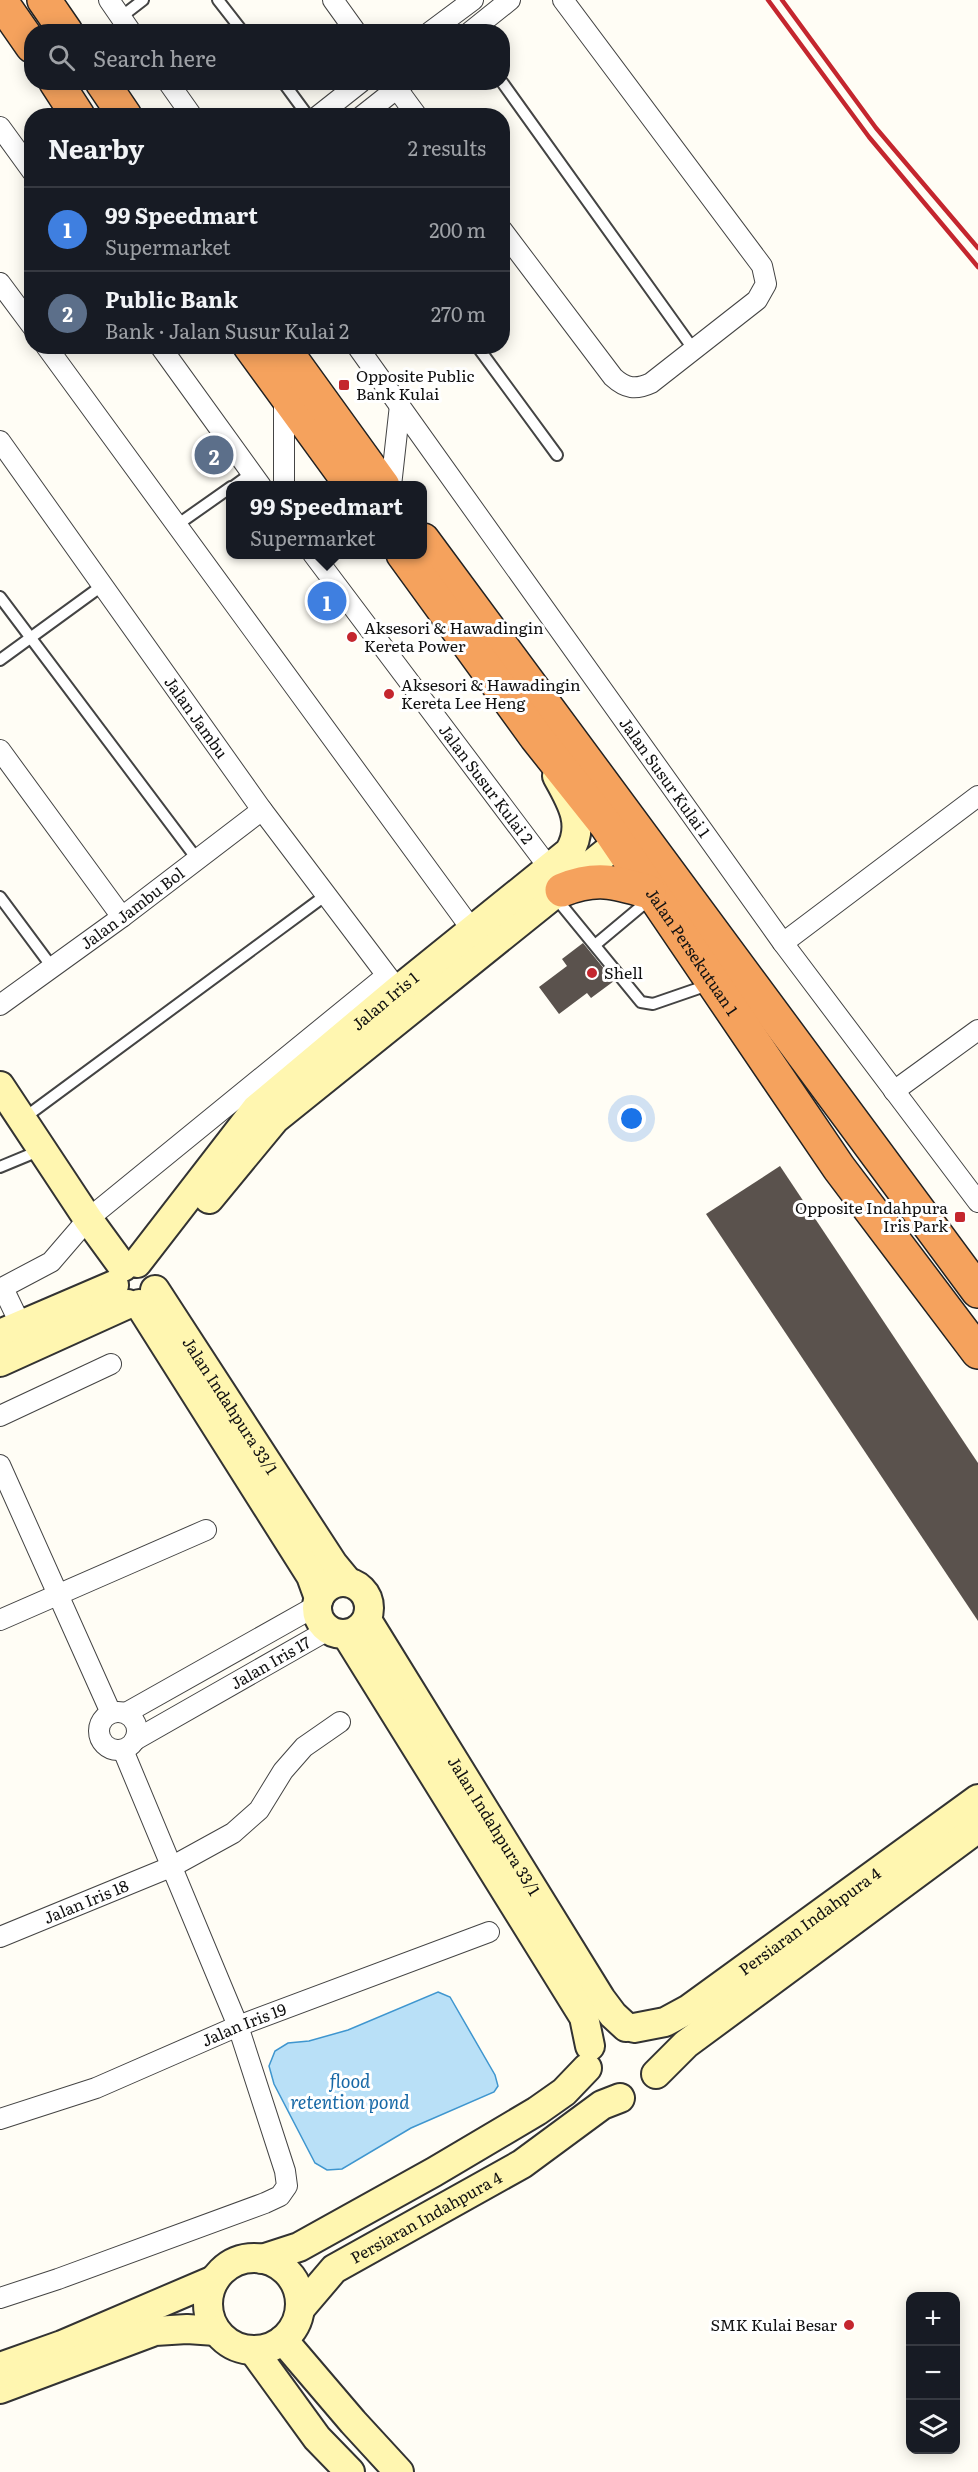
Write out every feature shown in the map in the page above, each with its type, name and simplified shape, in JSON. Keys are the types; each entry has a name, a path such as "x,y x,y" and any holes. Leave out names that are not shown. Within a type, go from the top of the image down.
{"highway":[{"path":"0,0 24,34"},
{"path":"44,0 60,24"},
{"path":"61,90 73,108"},
{"path":"107,90 120,108"},
{"path":"256,354 348,481"},
{"path":"288,354 378,481"},
{"name":"Jalan Persekutuan 1","path":"427,546 621,828 978,1291"},
{"name":"Jalan Persekutuan 1","path":"406,559 536,736 621,828 651,894 839,1168 978,1352"},
{"path":"556,885 602,880 651,894"}],"street":[{"path":"109,0 126,24"},
{"path":"333,0 350,24"},
{"path":"441,24 473,0"},
{"path":"480,24 510,0"},
{"path":"510,241 613,377 621,384 631,388 651,383 757,300 766,284 762,266 563,0"},
{"path":"174,90 186,108"},
{"path":"328,108 351,90"},
{"path":"371,108 392,90"},
{"path":"401,90 412,108"},
{"path":"0,127 24,160"},
{"path":"0,283 24,315"},
{"path":"52,354 473,931"},
{"path":"166,354 256,479"},
{"name":"Jalan Susur Kulai 1","path":"363,354 783,943 978,1202"},
{"path":"284,393 284,481"},
{"path":"392,481 400,405"},
{"name":"Jalan Jambu","path":"0,441 262,810 392,983"},
{"name":"Jalan Susur Kulai 2","path":"316,559 556,885"},
{"name":"Jalan Iris 1","path":"135,1283 256,1109 392,983 473,931 556,885 569,852 576,841 578,824 563,786 536,736"},
{"path":"0,750 122,917"},
{"path":"783,943 978,796"},
{"name":"Jalan Jambu Bol","path":"0,1005 122,917 262,810"},
{"name":"Jalan Iris 1","path":"135,1283 275,1119 621,828"},
{"path":"17,1336 2,1288 51,1262 88,1219 392,983"},
{"path":"894,1091 978,1030"},
{"path":"0,1086 88,1219 135,1283 17,1336 0,1362"},
{"name":"Jalan Indahpura 33/1","path":"135,1283 333,1564 347,1581 355,1584 367,1596 370,1612 335,1618"},
{"name":"Jalan Indahpura 33/1","path":"135,1283 335,1618 584,2017 589,2057"},
{"path":"0,1416 111,1364"},
{"path":"0,1465 57,1594 118,1713"},
{"path":"0,1620 206,1530"},
{"path":"335,1618 331,1584 347,1581"},
{"name":"Jalan Indahpura 33/1","path":"335,1618 601,1999 613,2015 630,2027"},
{"name":"Jalan Iris 17","path":"118,1713 202,1671 335,1618"},
{"name":"Jalan Iris 17","path":"129,1745 213,1696 335,1618"},
{"path":"0,2298 58,2279 280,2196 287,2186 285,2171 238,2026 173,1866 129,1745 137,1728 131,1717 118,1713 105,1716 99,1726 100,1738 108,1748 129,1745"},
{"name":"Jalan Iris 18","path":"0,1937 173,1866 233,1833 259,1810 283,1771 304,1747 340,1722"},
{"name":"Persiaran Indahpura 4","path":"262,2259 299,2247 434,2172 537,2111 564,2092 589,2057 603,2032 611,2028 665,2022 689,2009 978,1799"},
{"name":"Persiaran Indahpura 4","path":"300,2309 334,2269 522,2164 602,2105 630,2097 646,2089 656,2074 686,2044 978,1828"},
{"name":"Jalan Iris 19","path":"0,2119 96,2088 238,2026 489,1932"},
{"path":"630,2027 648,2036 656,2050 658,2057 656,2074"},
{"path":"589,2057 595,2085 611,2096 620,2098"},
{"path":"249,2258 262,2259 283,2269 291,2277 296,2287 300,2309 297,2321 283,2340 274,2346 253,2350 239,2348 226,2342 216,2331 207,2306 214,2280 223,2269 249,2258"},
{"path":"0,2367 62,2345 214,2280"},
{"path":"0,2390 116,2348 155,2331 187,2329 216,2331"},
{"path":"283,2340 399,2472"},
{"path":"253,2350 317,2438 350,2472"}],"lane":[{"path":"126,24 143,0"},
{"path":"218,0 237,24"},
{"path":"288,90 302,108"},
{"path":"508,90 693,350"},
{"path":"483,354 557,455"},
{"path":"177,525 226,490"},
{"path":"0,660 103,585"},
{"path":"0,597 197,859"},
{"path":"556,885 595,945 641,1002 653,1004 714,983"},
{"path":"595,945 651,894"},
{"path":"21,1120 326,895"},
{"path":"0,897 52,967"},
{"path":"0,1167 41,1149"}],"water":[{"name":"flood retention pond","path":"438,1992 450,1997 495,2075 498,2086 494,2092 411,2128 342,2169 327,2170 315,2163 274,2084 269,2066 275,2051 288,2043 309,2041 348,2030"}],"building":[{"path":"583,943 614,981 591,998 587,993 559,1014 539,987 567,966 562,959"},
{"path":"780,1166 978,1463 978,1621 706,1214"}],"railway":[{"path":"768,0 869,137 978,267"},
{"path":"782,0 876,128 978,248"}],"place":[{"name":"Opposite Public Bank Kulai","path":"344,385"},
{"name":"Public Bank","path":"214,455"},
{"name":"99 Speedmart","path":"327,601"},
{"name":"Aksesori & Hawadingin Kereta Power","path":"352,637"},
{"name":"Aksesori & Hawadingin Kereta Lee Heng","path":"389,694"},
{"name":"Shell","path":"592,973"},
{"name":"Opposite Indahpura Iris Park","path":"960,1217"},
{"name":"SMK Kulai Besar","path":"849,2325"}]}
